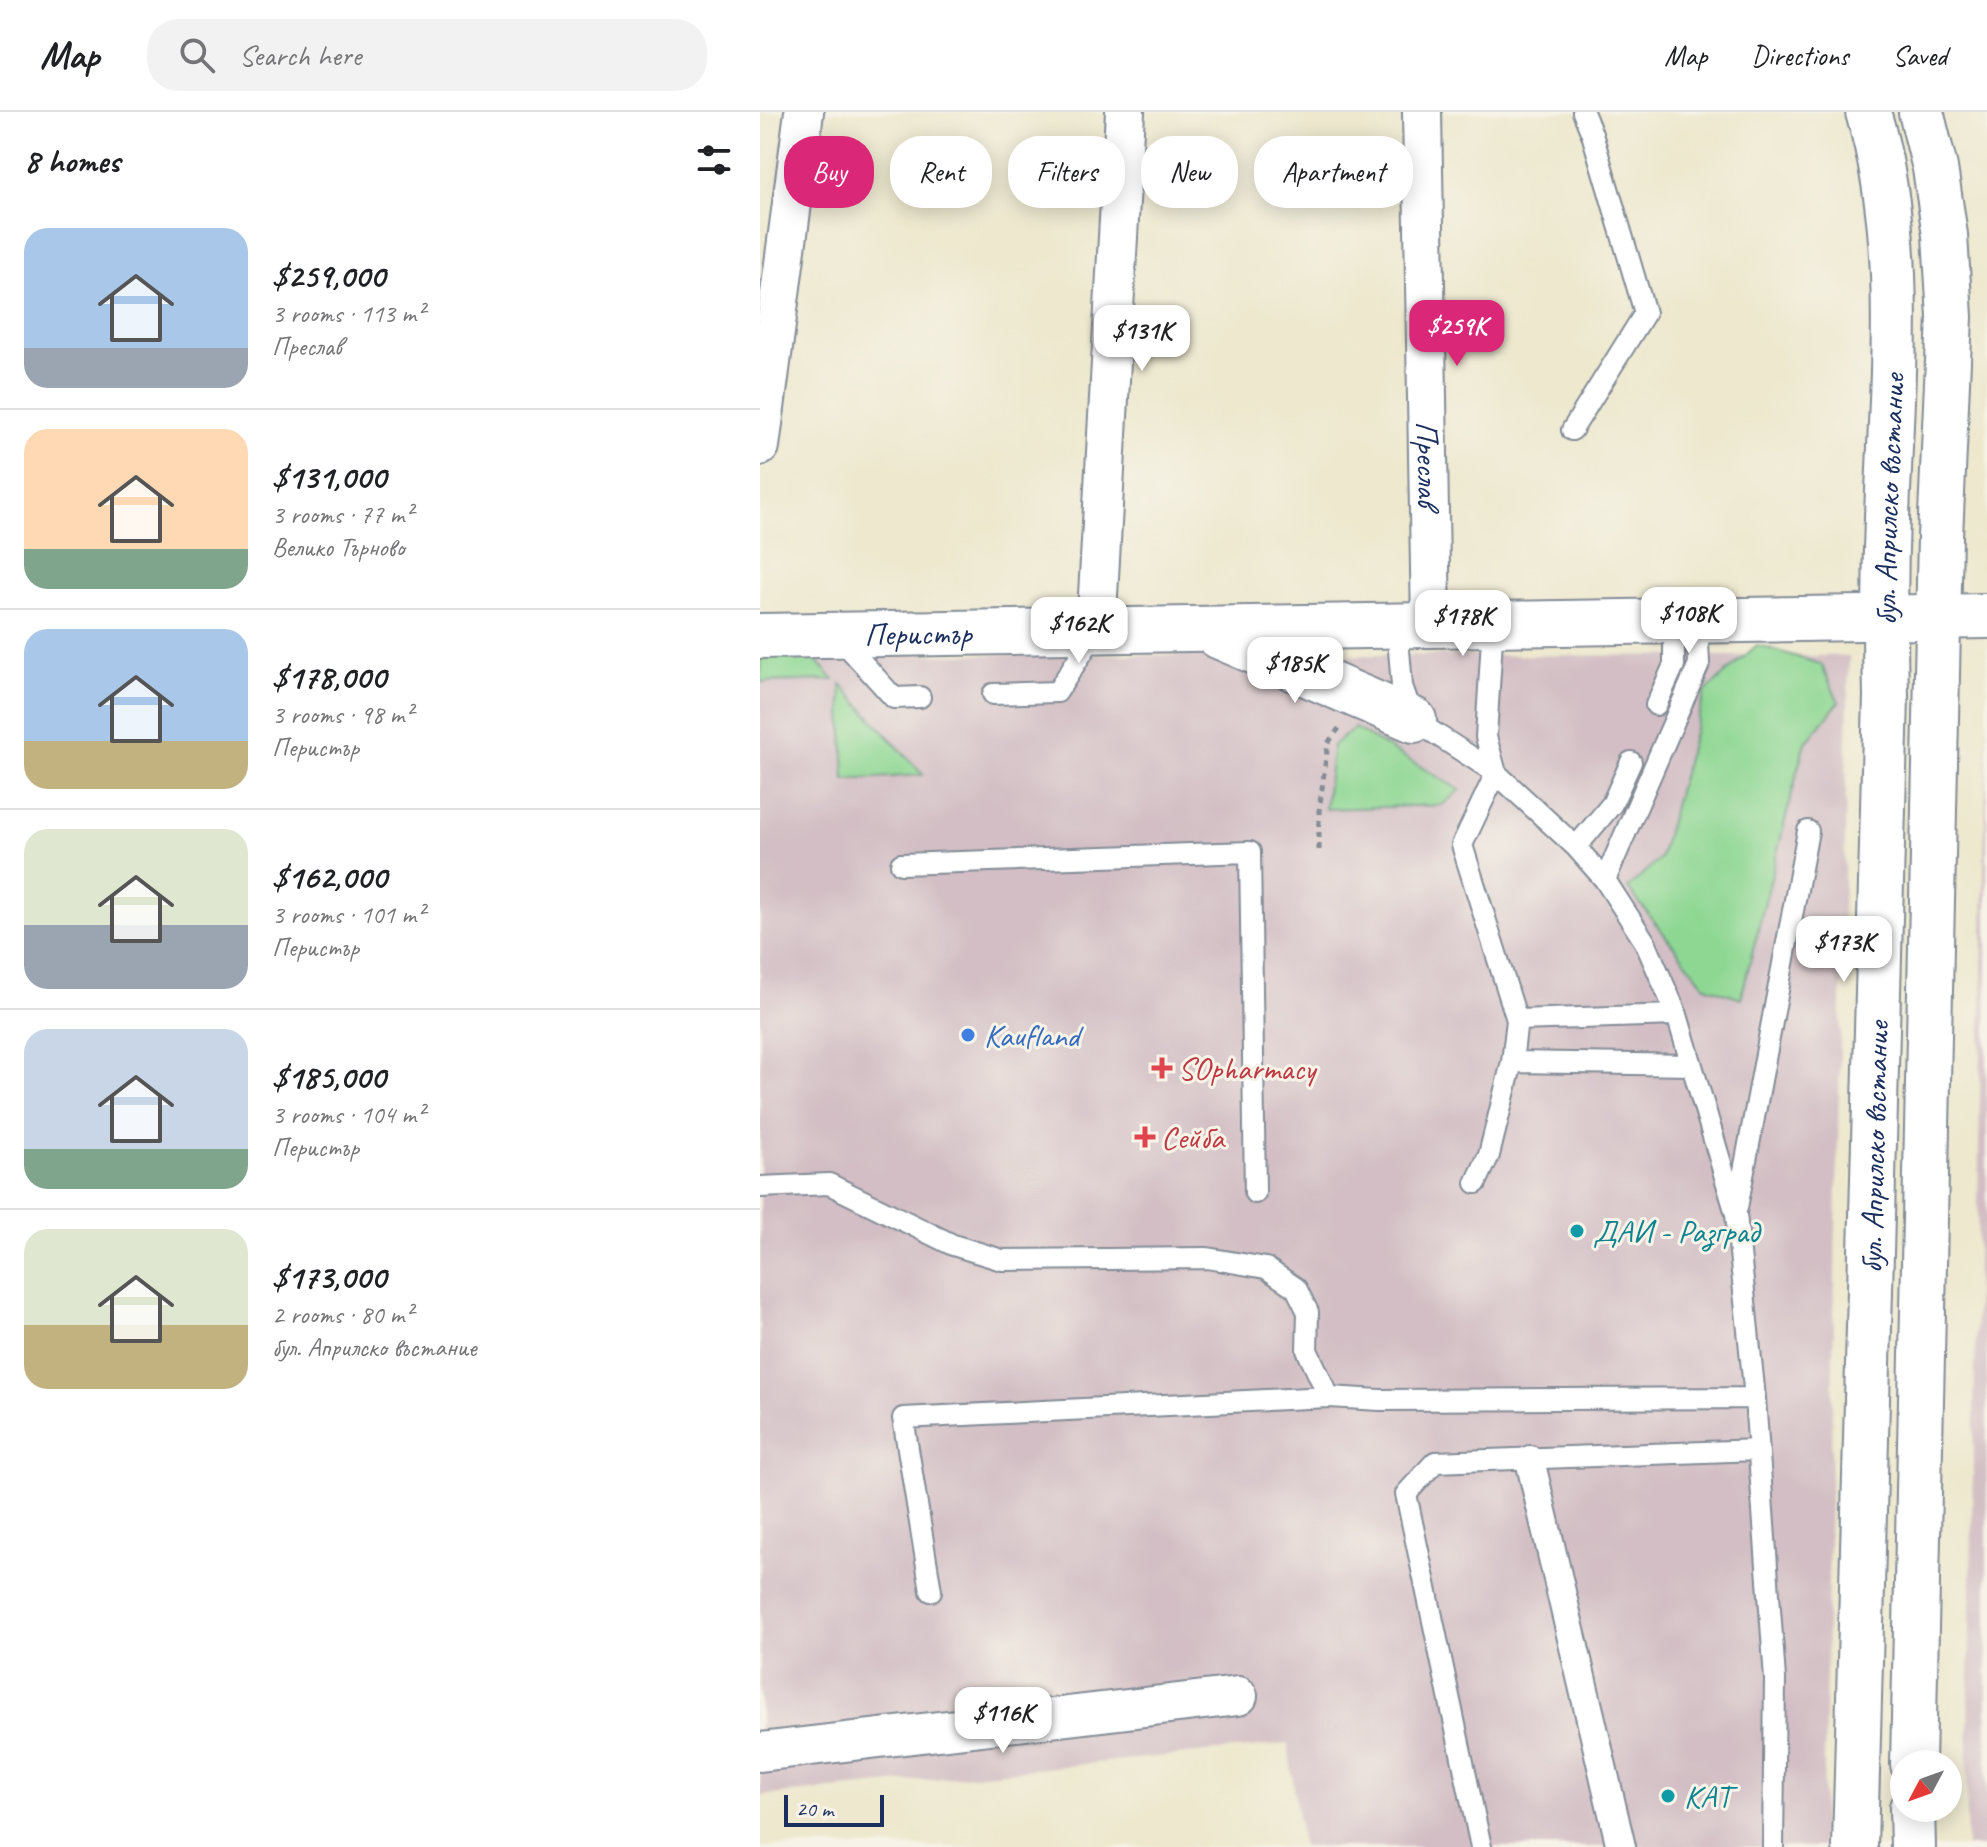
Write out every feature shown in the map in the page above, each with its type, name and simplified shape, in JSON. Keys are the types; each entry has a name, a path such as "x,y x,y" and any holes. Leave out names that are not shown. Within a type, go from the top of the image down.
{"street":[{"path":"760,446 804,112"},
{"path":"1096,631 1125,112"},
{"name":"Преслав","path":"1414,625 1422,112"},
{"name":"бул. Априлско въстание","path":"1855,1847 1886,696 1884,618 1895,324 1886,200 1868,112"},
{"name":"бул. Априлско въстание","path":"1913,1750 1940,537 1950,317 1945,235 1935,168 1921,112"},
{"name":"Перистър","path":"760,636 1987,616"},
{"path":"1201,629 1414,720"},
{"path":"1530,1460 1621,1847"},
{"path":"760,1752 1238,1696"},
{"path":"1912,1822 1913,1847"}],"lane":[{"path":"1572,430 1645,313 1583,112"},
{"path":"1656,705 1674,665 1685,621"},
{"path":"1605,880 1699,664 1685,621"},
{"path":"1476,1183 1489,1155 1512,1062 1517,1020 1462,845 1496,773 1486,737 1493,622"},
{"path":"1414,625 1402,686 1414,720 1496,773 1576,847 1605,880 1645,942 1677,1015 1736,1214 1755,1398 1775,1679 1773,1847"},
{"path":"993,694 1057,692 1096,631"},
{"path":"838,635 894,698 920,697"},
{"path":"1576,847 1612,804 1631,762"},
{"path":"1736,1214 1808,831"},
{"path":"901,864 1250,852 1255,1193"},
{"path":"1517,1020 1677,1015"},
{"path":"1512,1062 1691,1065"},
{"path":"760,1187 829,1184 953,1245 1002,1260 1207,1258 1266,1268 1296,1288 1308,1312 1307,1350 1329,1397"},
{"path":"931,1591 903,1418 1329,1397 1380,1400 1755,1398"},
{"path":"1481,1847 1406,1494 1435,1462 1758,1450"}],"path":[{"path":"1319,850 1319,811 1328,743 1360,695"}],"shaded area":[{"path":"760,654 1849,656 1822,1847 1302,1847 1288,1744 760,1796"},
{"path":"1987,719 1987,1847 1966,1847"}],"green space":[{"path":"1757,645 1821,664 1839,702 1804,745 1741,998 1705,986 1628,888 1660,858 1705,692"},
{"path":"760,649 808,652 834,680 760,682"},
{"path":"841,684 923,775 845,780"},
{"path":"1355,728 1460,790 1442,805 1325,809 1333,745"}],"place":[{"name":"Kaufland","path":"968,1035"},
{"name":"SOpharmacy","path":"1162,1068"},
{"name":"Сейба","path":"1145,1137"},
{"name":"ДАИ - Разград","path":"1577,1231"},
{"name":"КАТ","path":"1668,1796"}]}
